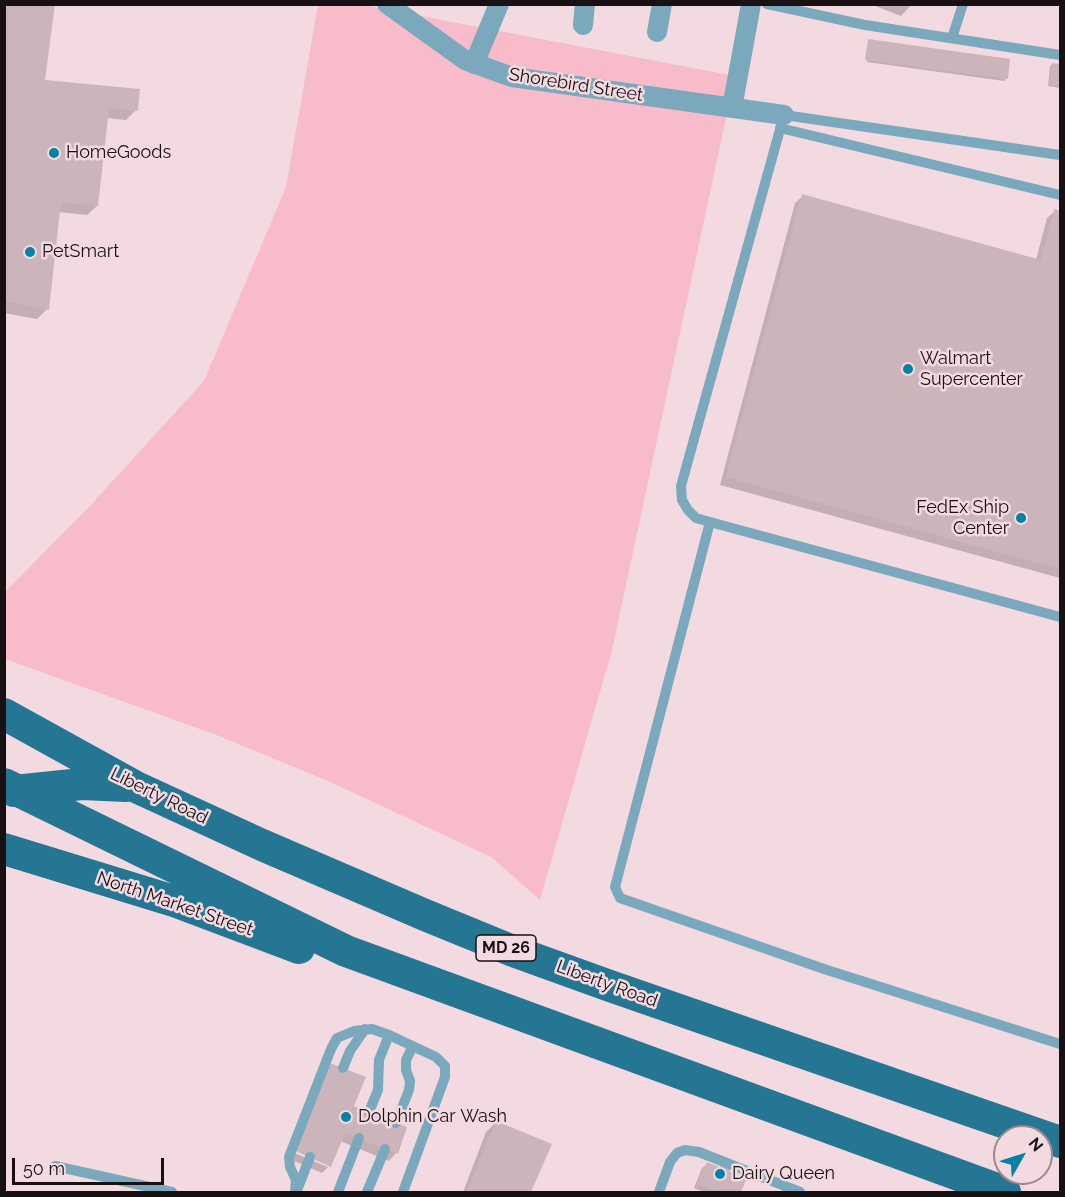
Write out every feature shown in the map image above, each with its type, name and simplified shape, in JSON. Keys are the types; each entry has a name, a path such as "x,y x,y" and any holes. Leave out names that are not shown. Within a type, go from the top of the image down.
{"main road":[{"name":"Liberty Road","path":"4,714 136,787 345,881 513,951 1060,1142"},
{"path":"9,789 82,784 136,787"},
{"path":"9,789 346,951 1000,1191"},
{"name":"North Market Street","path":"4,849 177,902 314,954 346,951"}],"street":[{"name":"Shorebird Street","path":"387,4 465,60 512,77 732,108 782,122"},
{"path":"474,64 499,4"},
{"path":"583,25 585,4"},
{"path":"657,32 662,4"},
{"path":"732,108 751,4"}],"lane":[{"path":"767,4 865,25 1060,55"},
{"path":"952,38 963,4"},
{"path":"782,122 1060,154"},
{"path":"782,122 1060,195"},
{"path":"782,122 681,486 682,500 687,510 696,518 1060,617"},
{"path":"710,522 615,887 620,898 824,969 1060,1044"},
{"path":"343,1068 350,1051 365,1029"},
{"path":"296,1191 289,1157 331,1048 337,1038 354,1031 372,1029 436,1057 445,1066 445,1077 403,1192"},
{"path":"369,1112 378,1090 380,1060 389,1035"},
{"path":"396,1123 410,1090 406,1060 413,1046"},
{"path":"340,1192 359,1138"},
{"path":"367,1192 385,1149"},
{"path":"659,1192 670,1162 677,1154 685,1150 699,1152 800,1192"},
{"path":"296,1191 310,1157"},
{"path":"55,1166 172,1192"}],"shaded area":[{"path":"318,5 363,5 735,76 612,650 540,900 491,857 328,781 214,734 5,659 5,592 87,509 204,381 286,187"}],"building":[{"path":"4,4 55,4 45,80 140,89 138,111 109,108 98,206 61,202 49,310 4,301"},
{"path":"868,39 1010,59 1008,79 865,60"},
{"path":"1052,63 1060,64 1060,86 1049,85"},
{"name":"Walmart Supercenter","path":"802,194 1041,260 1054,209 1060,211 1060,569 726,477"},
{"name":"Dolphin Car Wash","path":"330,1063 366,1077 354,1106 407,1127 398,1154 345,1133 331,1167 296,1151"},
{"path":"496,1121 552,1144 531,1192 467,1192"},
{"name":"Dairy Queen","path":"707,1162 720,1167 721,1164 731,1169 729,1171 747,1178 741,1192 718,1192 697,1184"}],"place":[{"name":"HomeGoods","path":"54,153"},
{"name":"PetSmart","path":"30,252"},
{"name":"Walmart Supercenter","path":"908,369"},
{"name":"FedEx Ship Center","path":"1021,518"},
{"name":"Dolphin Car Wash","path":"346,1117"},
{"name":"Dairy Queen","path":"720,1174"}]}
